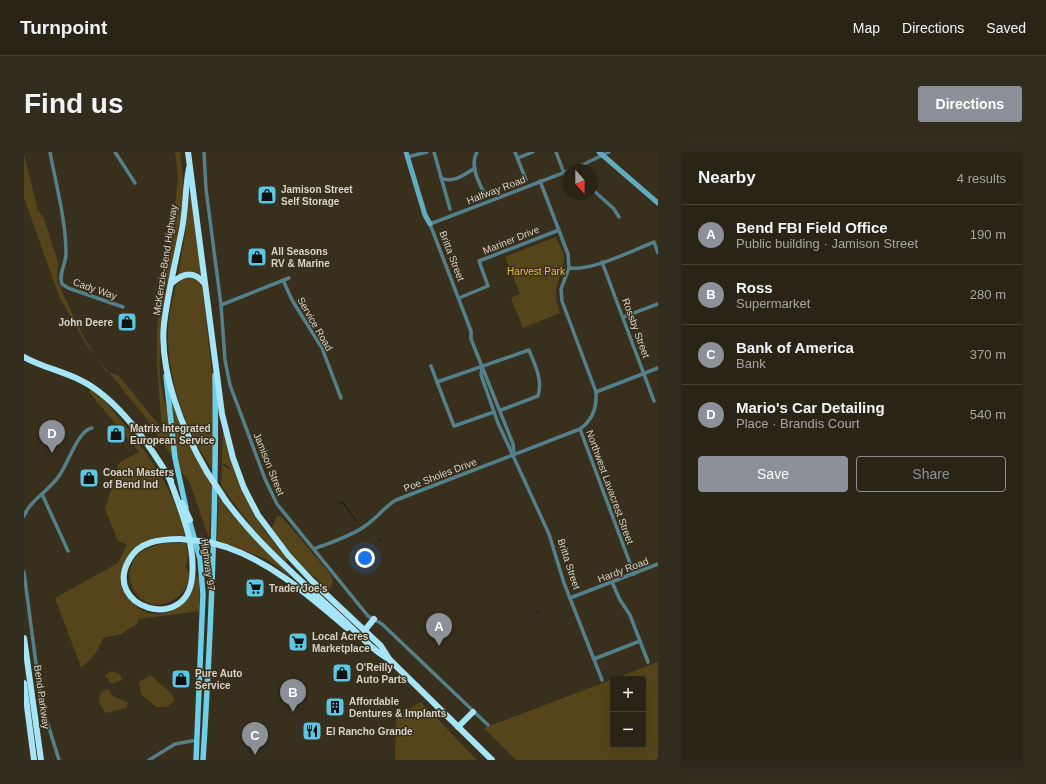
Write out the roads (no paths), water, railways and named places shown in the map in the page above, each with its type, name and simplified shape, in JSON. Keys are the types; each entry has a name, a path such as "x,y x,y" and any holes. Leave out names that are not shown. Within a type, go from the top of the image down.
{"highway":[{"path":"188,152 189,167"},
{"name":"McKenzie-Bend Highway","path":"189,167 186,185 184,218 164,325 165,352 177,410 191,444 207,472 226,501 266,549 339,615 375,651 390,660"},
{"name":"McKenzie-Bend Highway","path":"189,167 194,186 214,364 224,425 233,458 244,488 258,515 277,542 300,568 365,630 381,646 390,660 492,760"},
{"path":"172,284 183,275 190,274 197,276 205,284"},
{"path":"25,357 81,380 102,393 130,423 169,477 190,520"},
{"path":"169,477 188,534 193,564 192,579 189,591 176,605 156,610 143,607 133,599 126,585 124,574 128,561 137,550 150,542 167,539 180,539 199,540 226,547 255,558 281,574 375,651"},
{"path":"365,630 374,619"},
{"name":"Bend Parkway","path":"24,638 40,760"},
{"name":"Bend Parkway","path":"24,683 34,760"},
{"path":"458,727 474,712"}],"main road":[{"name":"Highway 97","path":"165,352 168,402 175,458 200,559 203,594 196,760"},
{"name":"Highway 97","path":"203,760 211,631 216,472 214,364"},
{"path":"200,675 202,700 201,736 204,741"}],"street":[{"name":"Cady Way","path":"50,152 66,241 66,257 61,279 62,284 68,288 123,307"},
{"path":"115,152 135,183"},
{"name":"Jamison Street","path":"204,152 206,189 221,305 227,376 265,479 277,504 368,616 382,624 488,725"},
{"path":"407,155 427,152"},
{"path":"434,152 450,209"},
{"path":"477,152 473,162 486,196"},
{"path":"515,152 526,180"},
{"path":"518,158 533,152"},
{"path":"556,152 562,164"},
{"path":"584,164 601,153 609,152"},
{"path":"601,153 658,203"},
{"name":"Britta Street","path":"407,155 425,216 430,224 472,331 471,339 513,444 514,454"},
{"path":"441,178 444,180 458,178 475,168"},
{"name":"Halfway Road","path":"430,224 562,173"},
{"name":"Northwest Lavacrest Street","path":"540,181 568,254 569,268 561,290 562,301 596,392 596,404 593,415 580,429 634,574"},
{"path":"598,194 614,209 619,217"},
{"name":"Mariner Drive","path":"459,298 488,286 479,261 558,230"},
{"path":"569,268 583,268 654,242 658,253"},
{"name":"Rossby Street","path":"602,262 654,401"},
{"path":"221,305 289,278"},
{"name":"Service Road","path":"283,280 292,300 322,348 341,398"},
{"path":"623,317 658,304"},
{"path":"437,382 529,350 539,379 538,396 500,410"},
{"path":"431,366 454,426 494,412"},
{"name":"Britta Street","path":"482,367 481,375 494,412 549,534 570,598 602,680"},
{"path":"596,392 658,368"},
{"path":"24,516 30,506 59,476 84,431 92,428"},
{"name":"Poe Sholes Drive","path":"314,549 367,526 382,510 396,500 580,429"},
{"path":"42,494 68,552"},
{"name":"Hardy Road","path":"570,598 658,564"},
{"path":"24,572 41,702 59,760"},
{"path":"612,582 620,600 630,615 648,662"},
{"path":"594,659 640,641"},
{"path":"149,760 175,744 197,740"}],"waterway":[{"path":"223,464 230,469"},
{"path":"340,502 344,504 356,521"}],"place":[{"name":"Jamison Street Self Storage","path":"267,195"},
{"name":"All Seasons RV & Marine","path":"257,257"},
{"name":"John Deere","path":"127,322"},
{"name":"Matrix Integrated European Service","path":"116,434"},
{"name":"Mario's Car Detailing","path":"52,453"},
{"name":"Coach Masters of Bend Ind","path":"89,478"},
{"name":"Trader Joe's","path":"255,588"},
{"name":"Local Acres Marketplace","path":"298,642"},
{"name":"Bend FBI Field Office","path":"439,646"},
{"name":"O'Reilly Auto Parts","path":"342,673"},
{"name":"Pure Auto Service","path":"181,679"},
{"name":"Affordable Dentures & Implants","path":"335,707"},
{"name":"Ross","path":"293,712"},
{"name":"El Rancho Grande","path":"312,731"},
{"name":"Bank of America","path":"255,755"}],"park label":[{"name":"Harvest Park","path":"536,271"}]}
